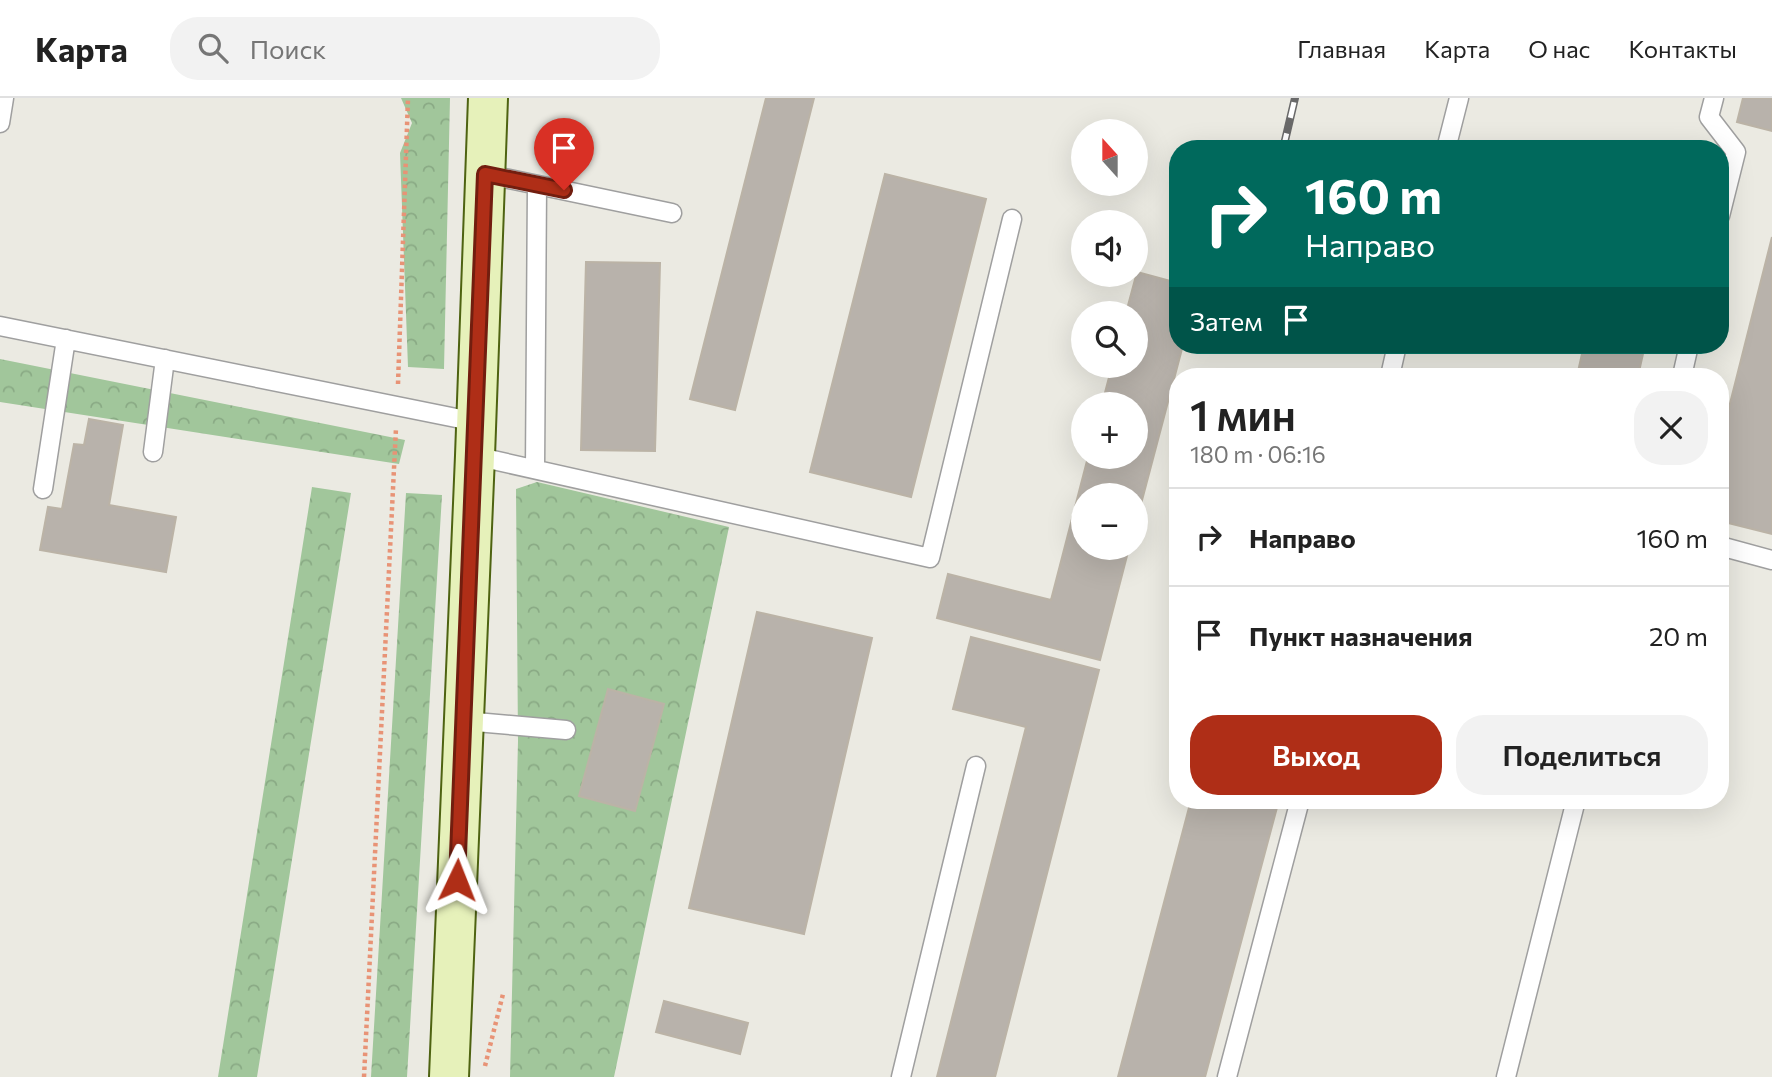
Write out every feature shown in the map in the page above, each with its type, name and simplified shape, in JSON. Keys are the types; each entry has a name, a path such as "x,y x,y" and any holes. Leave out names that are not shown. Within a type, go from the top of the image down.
{"main road":[{"path":"449,1077 488,98"}],"lane":[{"path":"0,123 4,98"},
{"path":"1448,140 1459,98"},
{"path":"1714,98 1709,117 1727,140"},
{"path":"1729,143 1736,152 1729,180"},
{"path":"485,174 672,213"},
{"path":"535,469 537,185"},
{"path":"0,326 397,406 475,439 535,469 930,558 1012,219"},
{"path":"43,489 66,339"},
{"path":"153,452 164,359"},
{"path":"1729,548 1772,560"},
{"path":"464,721 566,730"},
{"path":"901,1077 976,766"},
{"path":"1227,1077 1298,809"},
{"path":"1506,1077 1574,809"}],"path":[{"path":"364,1077 397,406 408,98"},
{"path":"482,1077 503,994"}],"green space":[{"path":"401,98 450,98 444,369 408,367 400,153 412,123"},
{"path":"0,359 405,440 399,464 0,402"},
{"path":"537,482 729,527 614,1077 510,1077 518,741 516,489"},
{"path":"312,487 351,493 257,1077 218,1077"},
{"path":"406,493 442,495 407,1077 371,1077"}],"building":[{"path":"766,98 814,98 735,410 690,399"},
{"path":"1743,98 1772,98 1772,131 1737,122"},
{"path":"885,174 986,199 911,497 810,472"},
{"path":"1772,237 1772,534 1729,523 1729,407"},
{"path":"586,262 660,263 655,451 581,450"},
{"path":"1148,275 1169,281 1169,354 1181,354 1177,368 1169,368 1169,398 1147,483 1081,483 1085,469 1148,469 1148,392 1105,392 1109,378 1148,378 1148,301 1129,301 1133,287 1148,287"},
{"path":"1582,354 1643,354 1640,368 1579,368"},
{"path":"89,419 123,425 109,505 176,517 166,572 40,550 48,507 62,509 74,444 84,445"},
{"path":"1071,523 1071,560 1126,560 1100,660 937,618 948,574 1051,600"},
{"path":"757,612 872,638 804,934 689,908"},
{"path":"971,637 1099,670 995,1077 937,1077 1026,727 953,709"},
{"path":"608,689 664,704 635,811 579,796"},
{"path":"1189,809 1277,809 1205,1077 1118,1077"},
{"path":"664,1001 748,1023 740,1054 656,1032"}],"railway":[{"path":"1285,140 1295,98"}],"route":[{"path":"457,880 485,174 564,190"}]}
